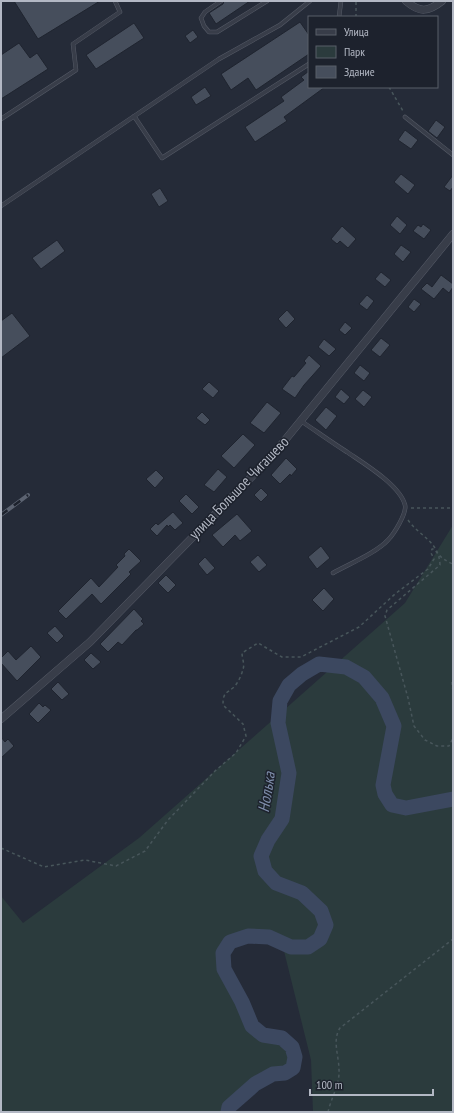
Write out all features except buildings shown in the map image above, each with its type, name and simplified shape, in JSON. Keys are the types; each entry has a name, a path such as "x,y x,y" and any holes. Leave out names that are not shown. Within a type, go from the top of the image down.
{"street":[{"path":"406,1 419,10 427,10 442,1"},
{"name":"улица Большое Чигашево","path":"1,719 90,642 272,456 453,234"}],"lane":[{"path":"1,119 76,70 73,44 120,12 116,1"},
{"path":"221,1 205,12 201,18 204,26 209,32 217,32 267,1"},
{"path":"1,206 219,58 280,25 310,1"},
{"path":"339,16 341,1"},
{"path":"134,116 162,158 308,65"},
{"path":"405,117 453,155"},
{"path":"301,421 371,468 394,488 404,503 405,508 403,515 389,540 372,552 333,573"}],"path":[{"path":"356,1 356,16"},
{"path":"390,88 401,106 405,117"},
{"path":"453,508 405,508 408,522 432,542 440,556 440,565 386,610 385,616 408,698 414,726 425,740 438,746 449,746 453,738"},
{"path":"1,848 44,868 85,860 116,866 145,850 168,820 215,771 236,753 246,736 243,724 223,705 223,697 226,692 234,687 244,668 242,653 258,643 282,657 301,657 320,646 338,639 358,627 395,594 428,569 434,559 431,553 432,550 434,549 440,556 453,564"},
{"path":"452,682 453,692"},
{"path":"328,1112 336,1089 339,1071 336,1034 340,1028 453,939"}],"green space":[{"path":"453,525 453,1112 313,1112 311,1060 282,943 262,936 256,936 230,942 223,953 224,969 242,1002 252,1026 263,1035 282,1038 292,1047 295,1057 293,1068 285,1073 273,1074 255,1084 229,1107 228,1112 1,1112 1,896 23,923 139,838 405,603"}],"waterway":[{"name":"Нолька","path":"228,1112 229,1107 255,1084 273,1074 285,1073 293,1068 295,1057 292,1047 282,1038 263,1035 252,1026 242,1002 224,969 223,953 230,942 248,936 269,937 291,947 308,947 320,939 326,925 321,911 302,893 276,883 265,871 261,856 268,840 282,819 289,773 278,723 280,701 289,685 302,674 319,664 346,667 364,677 382,698 394,726 383,785 385,794 392,805 406,808 453,799"}],"railway":[{"path":"1,515 28,495"}]}
